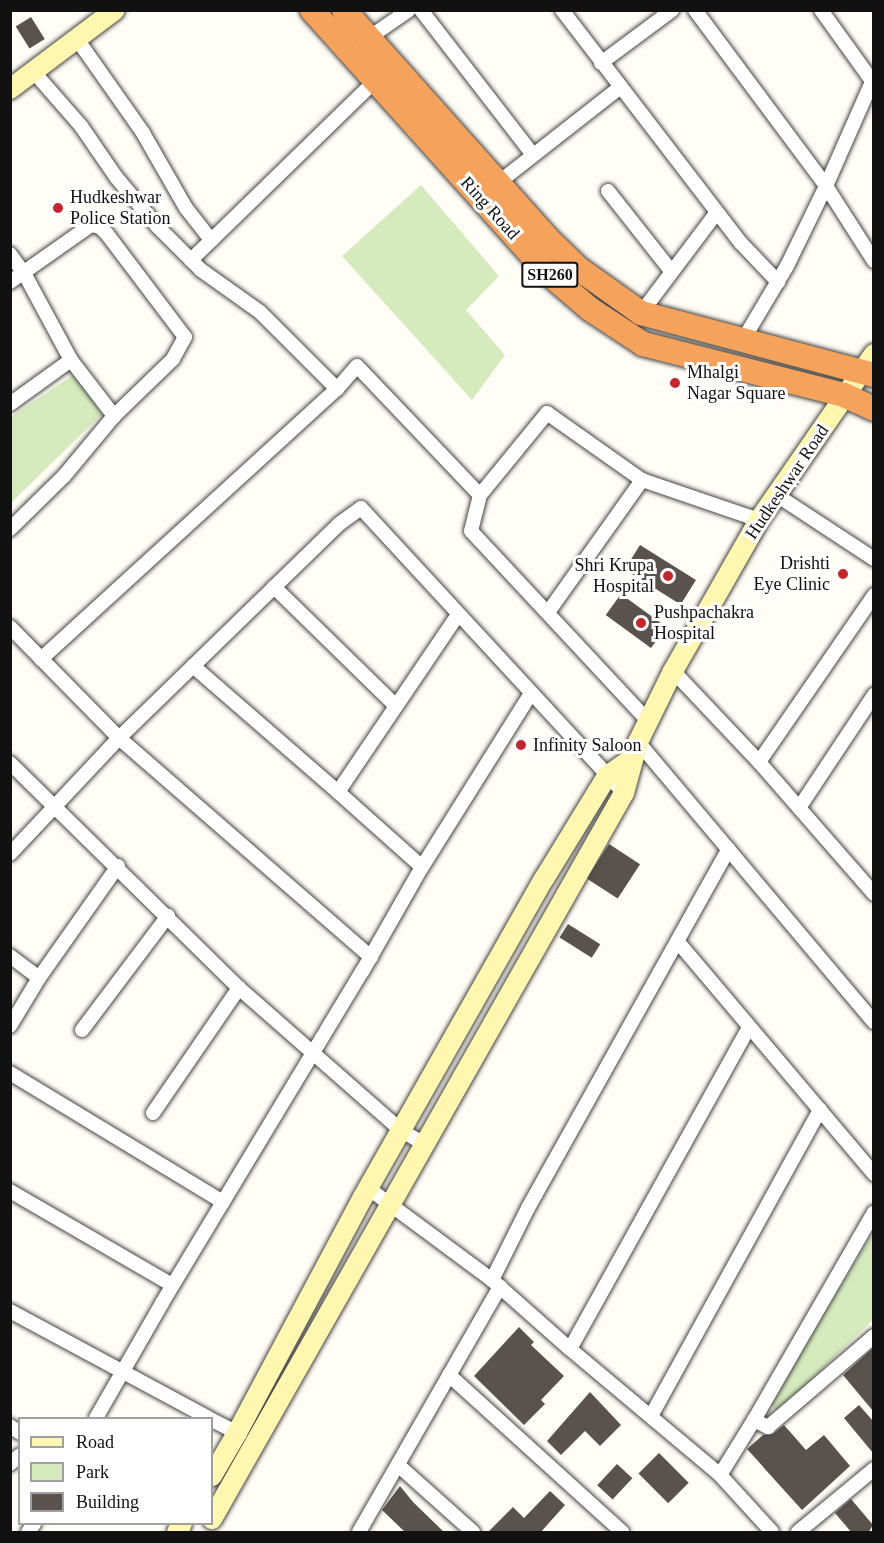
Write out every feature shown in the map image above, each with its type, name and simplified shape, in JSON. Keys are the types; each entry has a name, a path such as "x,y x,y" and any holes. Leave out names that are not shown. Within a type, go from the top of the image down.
{"highway":[{"name":"Ring Road","path":"312,10 549,274 590,309 643,344 844,395 873,409"},
{"name":"Ring Road","path":"344,10 546,237 579,269 641,313 743,340 870,367"}],"main road":[{"path":"10,88 116,10"},
{"name":"Hudkeshwar Road","path":"635,751 673,671 759,520 778,496 844,395 870,367"},
{"path":"213,1474 368,1188 544,879 607,777 635,751"},
{"path":"213,1517 423,1143 624,793 635,751"}],"street":[{"path":"370,37 409,10"},
{"path":"421,10 533,155"},
{"path":"562,10 619,88 717,212 778,282"},
{"path":"601,63 672,10"},
{"path":"694,10 826,186 873,261"},
{"path":"743,340 778,282 826,186 873,79 821,10"},
{"path":"77,39 143,134 186,208 211,240"},
{"path":"33,71 81,126 123,186 157,226 191,260 260,312 338,389"},
{"path":"191,260 375,81"},
{"path":"498,183 619,88"},
{"path":"608,190 672,272"},
{"path":"641,313 717,212"},
{"path":"10,282 90,225 100,227 185,337 173,358 114,416 64,476 10,530"},
{"path":"10,254 24,273 71,360 114,416"},
{"path":"10,404 71,360"},
{"path":"41,658 338,389 357,366 480,495"},
{"path":"648,721 549,611 471,531 480,495 547,413 642,480 759,520"},
{"path":"549,611 642,480"},
{"path":"778,496 873,559"},
{"path":"10,854 119,738 339,524 361,508 624,793"},
{"path":"274,587 396,706"},
{"path":"759,762 873,595"},
{"path":"338,792 458,615"},
{"path":"10,627 119,738 371,957"},
{"path":"193,666 422,867"},
{"path":"673,671 759,762 873,894"},
{"path":"97,1417 172,1285 371,957 422,867 531,693"},
{"path":"799,808 873,695"},
{"path":"635,751 729,849 873,1023"},
{"path":"10,763 118,866 239,988 402,1131 423,1143"},
{"path":"359,1533 449,1376 496,1283 528,1208 729,849"},
{"path":"10,1026 39,978 118,866"},
{"path":"82,1030 168,916"},
{"path":"678,942 873,1174"},
{"path":"10,956 39,978"},
{"path":"153,1113 239,988"},
{"path":"570,1349 749,1027"},
{"path":"10,1073 223,1202"},
{"path":"651,1416 820,1110"},
{"path":"368,1188 390,1202 496,1283 570,1349 720,1474 764,1530"},
{"path":"10,1191 172,1285"},
{"path":"720,1474 754,1420 873,1212"},
{"path":"10,1311 206,1417"},
{"path":"754,1420 768,1427 873,1336"},
{"path":"449,1376 622,1533"},
{"path":"213,1421 237,1433"},
{"path":"398,1465 474,1533"},
{"path":"798,1533 873,1469"}],"green space":[{"path":"421,185 499,276 466,310 505,355 472,400 342,256"},
{"path":"76,373 102,414 11,503 11,417"},
{"path":"873,1233 873,1320 777,1412 770,1402"}],"building":[{"path":"31,17 45,39 30,49 16,27"},
{"path":"640,545 696,580 681,605 625,570"},
{"path":"621,594 666,627 651,648 606,615"},
{"path":"609,844 640,864 618,899 587,878"},
{"path":"568,924 600,944 592,958 560,938"},
{"path":"519,1327 534,1342 531,1345 564,1376 541,1400 545,1404 524,1425 474,1376"},
{"path":"873,1348 873,1411 843,1375"},
{"path":"590,1392 621,1425 600,1446 585,1431 561,1455 547,1441"},
{"path":"859,1405 873,1421 873,1453 844,1418"},
{"path":"784,1425 806,1450 824,1435 850,1466 802,1510 747,1449 763,1435 773,1434"},
{"path":"659,1453 689,1483 668,1503 638,1474"},
{"path":"617,1464 632,1478 613,1500 597,1485"},
{"path":"400,1486 445,1533 406,1533 382,1510"},
{"path":"550,1491 565,1505 540,1533 487,1533 513,1507 524,1518"},
{"path":"851,1499 873,1525 868,1533 852,1533 835,1513"}],"place":[{"name":"Hudkeshwar Police Station","path":"58,208"},
{"name":"Mhalgi Nagar Square","path":"675,383"},
{"name":"Drishti Eye Clinic","path":"843,574"},
{"name":"Shri Krupa Hospital","path":"668,576"},
{"name":"Pushpachakra Hospital","path":"641,623"},
{"name":"Infinity Saloon","path":"521,745"}]}
